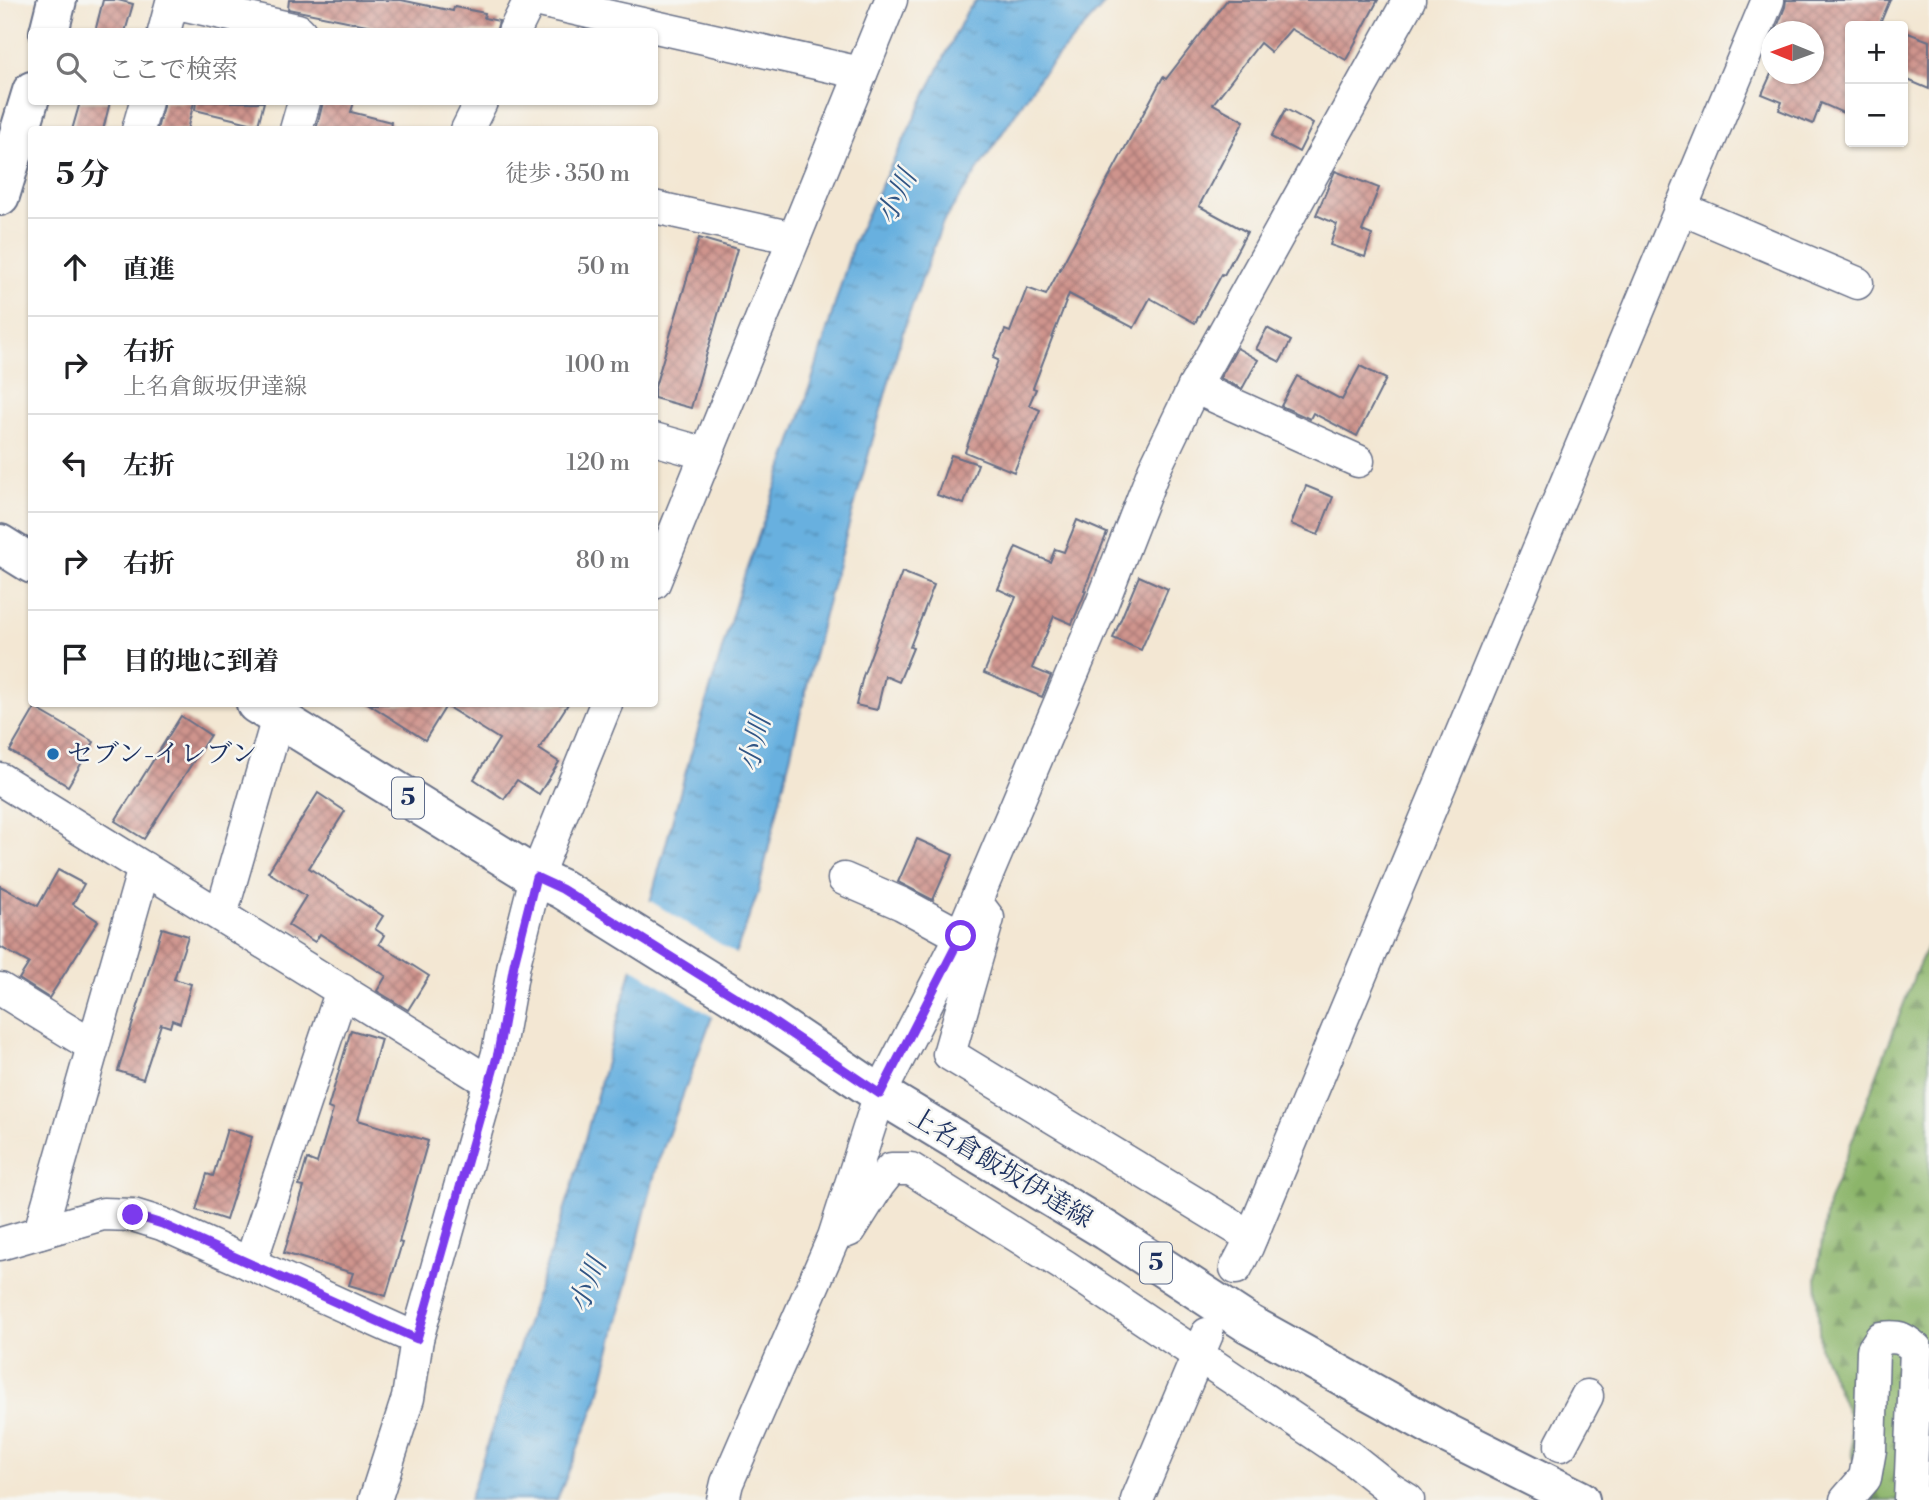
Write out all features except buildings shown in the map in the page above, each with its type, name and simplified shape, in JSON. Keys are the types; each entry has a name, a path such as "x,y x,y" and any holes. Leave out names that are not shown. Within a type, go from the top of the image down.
{"main road":[{"path":"50,28 57,0"},
{"path":"0,196 28,104"},
{"path":"0,544 28,562"},
{"name":"上名倉飯坂伊達線","path":"272,708 745,1003 880,1094 1107,1231 1249,1324 1436,1428 1580,1500"}],"street":[{"path":"516,28 530,0"},
{"path":"535,0 861,73"},
{"path":"658,573 891,0"},
{"path":"723,1500 727,1483 834,1237 880,1094 961,936 1101,606 1154,470 1194,387 1409,0"},
{"path":"1236,1268 1768,0"},
{"path":"167,11 275,28"},
{"path":"139,126 145,105"},
{"path":"297,126 303,105"},
{"path":"469,126 480,105"},
{"path":"658,208 794,238"},
{"path":"1680,208 1857,283"},
{"path":"1194,387 1358,461"},
{"path":"658,440 707,454"},
{"path":"375,1500 408,1398 417,1339 498,1053 514,964 549,883 605,707"},
{"path":"221,915 272,708"},
{"path":"0,779 489,1082"},
{"path":"40,1233 144,868"},
{"path":"844,878 902,904 961,936"},
{"path":"976,901 988,918 950,1054 1251,1237"},
{"path":"0,989 93,1046"},
{"path":"250,1264 342,990"},
{"path":"834,1237 850,1230 891,1169 911,1169 1065,1266 1203,1344 1408,1500"},
{"path":"0,1244 103,1214 133,1215 162,1224 417,1339"},
{"path":"1846,1500 1865,1478 1870,1450 1873,1350 1881,1339 1894,1337 1903,1338 1916,1349 1910,1500"},
{"path":"1137,1500 1203,1344"},
{"path":"1561,1445 1587,1396"}],"green space":[{"path":"1929,942 1929,1479 1925,1500 1851,1500 1857,1488 1848,1414 1820,1348 1816,1278 1828,1204"}],"water":[{"name":"小川","path":"977,0 1108,0 1041,75 943,222 903,331 823,618 758,893 657,1165 598,1399 557,1500 469,1500 570,1193 686,771 741,585 802,413 854,241 967,11"}],"pier":[{"path":"647,899 738,955 715,1018 629,966"}],"place":[{"name":"セブン-イレブン","path":"53,754"}],"route":[{"path":"133,1215 162,1224 417,1339 498,1053 514,964 536,877 562,889 745,1003 880,1094 961,936"}]}
